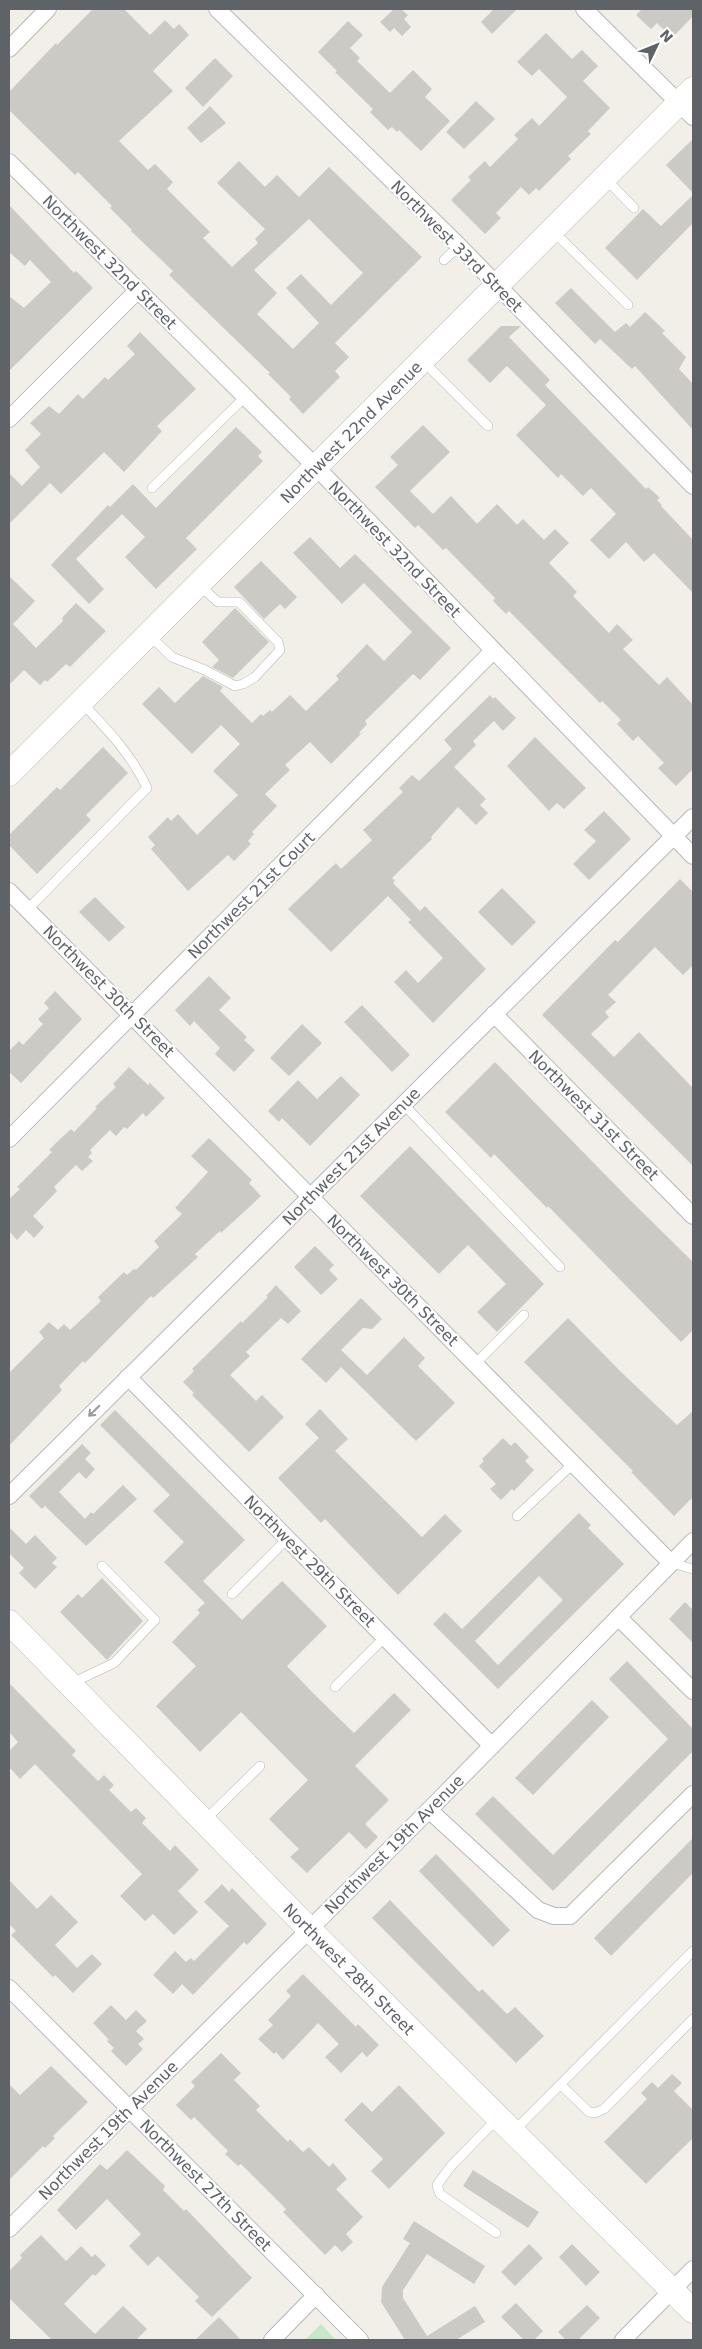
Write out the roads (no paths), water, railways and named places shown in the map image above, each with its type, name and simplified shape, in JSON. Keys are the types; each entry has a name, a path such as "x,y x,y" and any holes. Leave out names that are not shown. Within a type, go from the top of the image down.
{"main road":[{"name":"Northwest 22nd Avenue","path":"9,774 498,286 604,177 689,103"},
{"name":"Northwest 28th Street","path":"9,1622 309,1929 693,2311"}],"street":[{"path":"9,49 48,9"},
{"name":"Northwest 33rd Street","path":"217,9 459,246 693,486"},
{"path":"584,9 689,103"},
{"name":"Northwest 32nd Street","path":"9,162 316,467 693,856"},
{"path":"9,419 138,290"},
{"name":"Northwest 21st Court","path":"9,1138 493,650"},
{"name":"Northwest 21st Avenue","path":"9,1496 693,817"},
{"name":"Northwest 30th Street","path":"9,891 671,1563"},
{"name":"Northwest 31st Street","path":"494,1014 693,1216"},
{"name":"Northwest 29th Street","path":"128,1376 492,1746"},
{"name":"Northwest 19th Avenue","path":"9,2230 429,1810 693,1541"},
{"path":"618,1617 693,1691"},
{"path":"429,1810 538,1910 554,1916 570,1916 693,1794"},
{"name":"Northwest 27th Street","path":"9,1988 360,2340"},
{"path":"623,2340 693,2270"},
{"path":"272,2340 316,2295"}],"lane":[{"path":"604,177 634,208"},
{"path":"552,230 628,306"},
{"path":"444,260 459,246"},
{"path":"423,361 488,426"},
{"path":"152,488 244,397"},
{"path":"148,634 172,657 205,670 235,686 244,684 255,677 280,650 278,642 238,602 218,602 198,584"},
{"path":"28,909 147,788 142,776 100,721 81,702"},
{"path":"403,1104 560,1267"},
{"path":"475,1364 524,1315"},
{"path":"517,1516 573,1464"},
{"path":"232,1594 288,1538"},
{"path":"671,1563 693,1569"},
{"path":"70,1685 114,1663 155,1620 102,1566"},
{"path":"335,1687 385,1637"},
{"path":"203,1822 260,1766"},
{"path":"496,2232 440,2194 437,2185 451,2166 562,2085 693,1951"},
{"path":"562,2085 590,2112 595,2113 604,2109 693,2019"}]}
